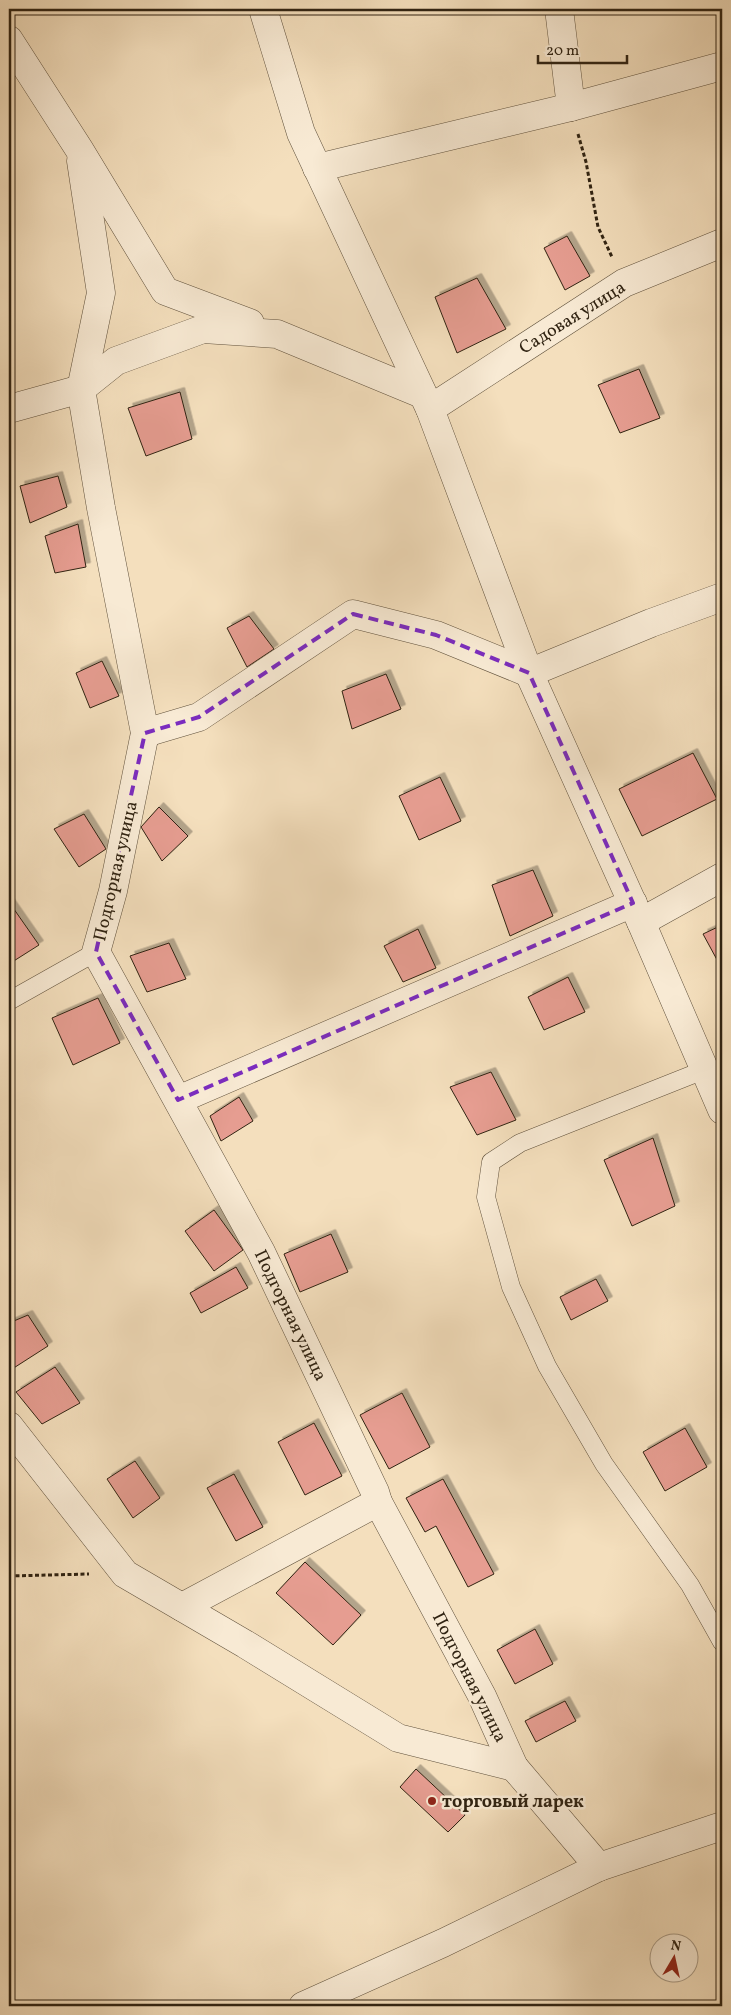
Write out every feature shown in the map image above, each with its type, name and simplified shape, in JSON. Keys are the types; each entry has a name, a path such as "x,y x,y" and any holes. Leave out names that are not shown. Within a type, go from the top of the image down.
{"street":[{"path":"264,9 301,133 426,401 528,674 637,913 722,1110"},
{"path":"559,9 571,106"},
{"path":"9,40 79,149 166,291 277,334 426,401"},
{"path":"317,168 571,106 722,66"},
{"path":"79,149 101,293 81,389 101,508 145,733 198,717 353,614 436,635 528,674 652,623 722,597"},
{"name":"Садовая улица","path":"426,401 624,283 722,243"},
{"path":"9,409 81,389 116,361 203,329 277,334"},
{"name":"Подгорная улица","path":"145,733 113,891 96,952 261,1252 371,1483 378,1502 482,1696 514,1767 599,1867"},
{"path":"178,1100 722,877"},
{"path":"9,1426 125,1574 245,1644 398,1738 514,1767"},
{"path":"182,1607 378,1502"},
{"path":"303,2006 443,1943 599,1867 722,1826"}],"lane":[{"path":"9,1000 96,952"},
{"path":"704,1070 520,1142 491,1162 486,1197 511,1287 547,1366 604,1464 690,1585 722,1642"}],"path":[{"path":"571,106 586,162 598,227 624,283"},
{"path":"9,1576 125,1574"}],"highlighted area":[{"path":"353,614 436,635 529,673 633,903 178,1100 96,952 145,733 199,717"}],"building":[{"path":"567,236 590,276 565,290 544,248"},
{"path":"477,278 506,329 457,353 435,297"},
{"path":"639,369 660,418 620,433 598,385"},
{"path":"180,392 192,439 146,456 128,408"},
{"path":"58,476 67,507 30,523 20,486"},
{"path":"78,524 86,567 55,573 45,536"},
{"path":"249,616 274,649 247,667 227,628"},
{"path":"102,661 119,696 90,708 76,673"},
{"path":"386,674 401,709 352,729 342,691"},
{"path":"693,753 717,799 642,836 619,789"},
{"path":"440,777 461,821 419,840 399,796"},
{"path":"159,807 188,836 162,861 141,827"},
{"path":"84,814 106,849 79,867 54,829"},
{"path":"533,870 553,916 510,936 492,885"},
{"path":"9,902 39,945 9,964"},
{"path":"722,925 722,969 703,934"},
{"path":"418,929 436,968 403,982 384,946"},
{"path":"169,943 186,979 147,992 130,956"},
{"path":"568,977 585,1012 544,1030 528,997"},
{"path":"98,998 120,1043 73,1065 52,1018"},
{"path":"491,1072 516,1120 477,1135 450,1087"},
{"path":"239,1097 253,1121 221,1141 210,1116"},
{"path":"653,1138 675,1206 632,1226 604,1160"},
{"path":"214,1210 243,1250 214,1271 185,1231"},
{"path":"331,1234 348,1272 300,1292 284,1254"},
{"path":"236,1267 248,1288 201,1313 190,1293"},
{"path":"596,1279 608,1301 571,1320 560,1297"},
{"path":"28,1315 48,1346 9,1371 9,1323"},
{"path":"55,1367 80,1403 42,1424 16,1392"},
{"path":"402,1393 430,1447 389,1469 360,1415"},
{"path":"314,1423 342,1476 305,1495 278,1442"},
{"path":"685,1428 707,1467 665,1491 643,1452"},
{"path":"135,1461 160,1498 133,1518 107,1479"},
{"path":"234,1474 263,1527 236,1541 207,1488"},
{"path":"443,1479 494,1574 468,1587 436,1526 425,1532 406,1498"},
{"path":"305,1562 361,1615 333,1645 276,1593"},
{"path":"535,1629 553,1664 515,1684 497,1650"},
{"path":"565,1701 576,1721 536,1742 525,1721"},
{"name":"торговый ларек","path":"416,1769 465,1815 448,1832 400,1787"}],"place":[{"name":"торговый ларек","path":"432,1801"}]}
